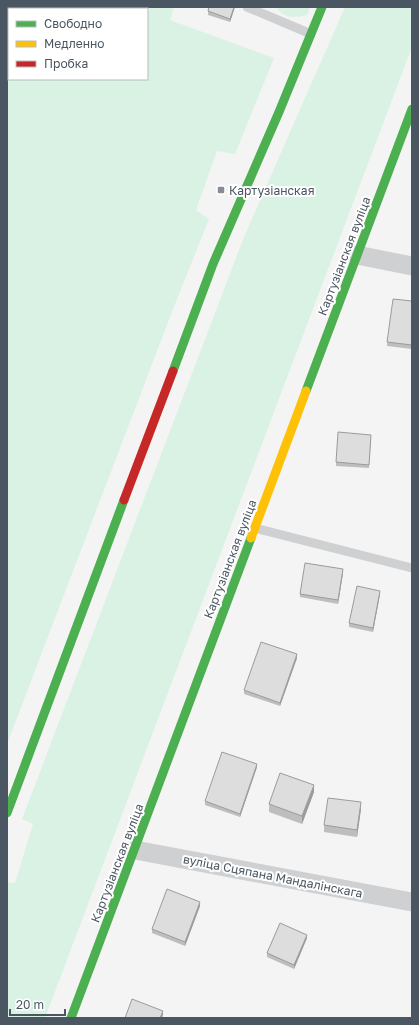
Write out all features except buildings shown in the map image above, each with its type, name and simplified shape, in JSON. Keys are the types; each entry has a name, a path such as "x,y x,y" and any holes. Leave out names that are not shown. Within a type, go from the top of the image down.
{"street":[{"path":"7,813 213,264 322,7"},
{"name":"Картузіанская вуліца","path":"71,1018 412,109"},
{"path":"357,255 412,266"},
{"name":"вуліца Сцяпана Мандалінскага","path":"135,850 412,902"}],"lane":[{"path":"251,8 311,34"},
{"path":"255,528 412,568"}],"green space":[{"path":"7,7 174,7 170,20 274,58 235,154 217,151 196,210 209,219 175,304 7,744"},
{"path":"276,7 310,7 307,15 290,17 283,14"},
{"path":"345,7 412,7 412,47 45,1018 7,1018 7,882 15,883 33,824 22,819 244,237"}],"traffic: fast":[{"path":"173,371 213,264 279,112 322,7"},
{"path":"306,391 412,109"},
{"path":"7,813 124,500"},
{"path":"71,1018 251,538"}],"traffic: slow":[{"path":"251,538 306,391"}],"traffic: jam":[{"path":"124,500 173,371"}],"place":[{"name":"Картузіанская","path":"221,190"}]}
